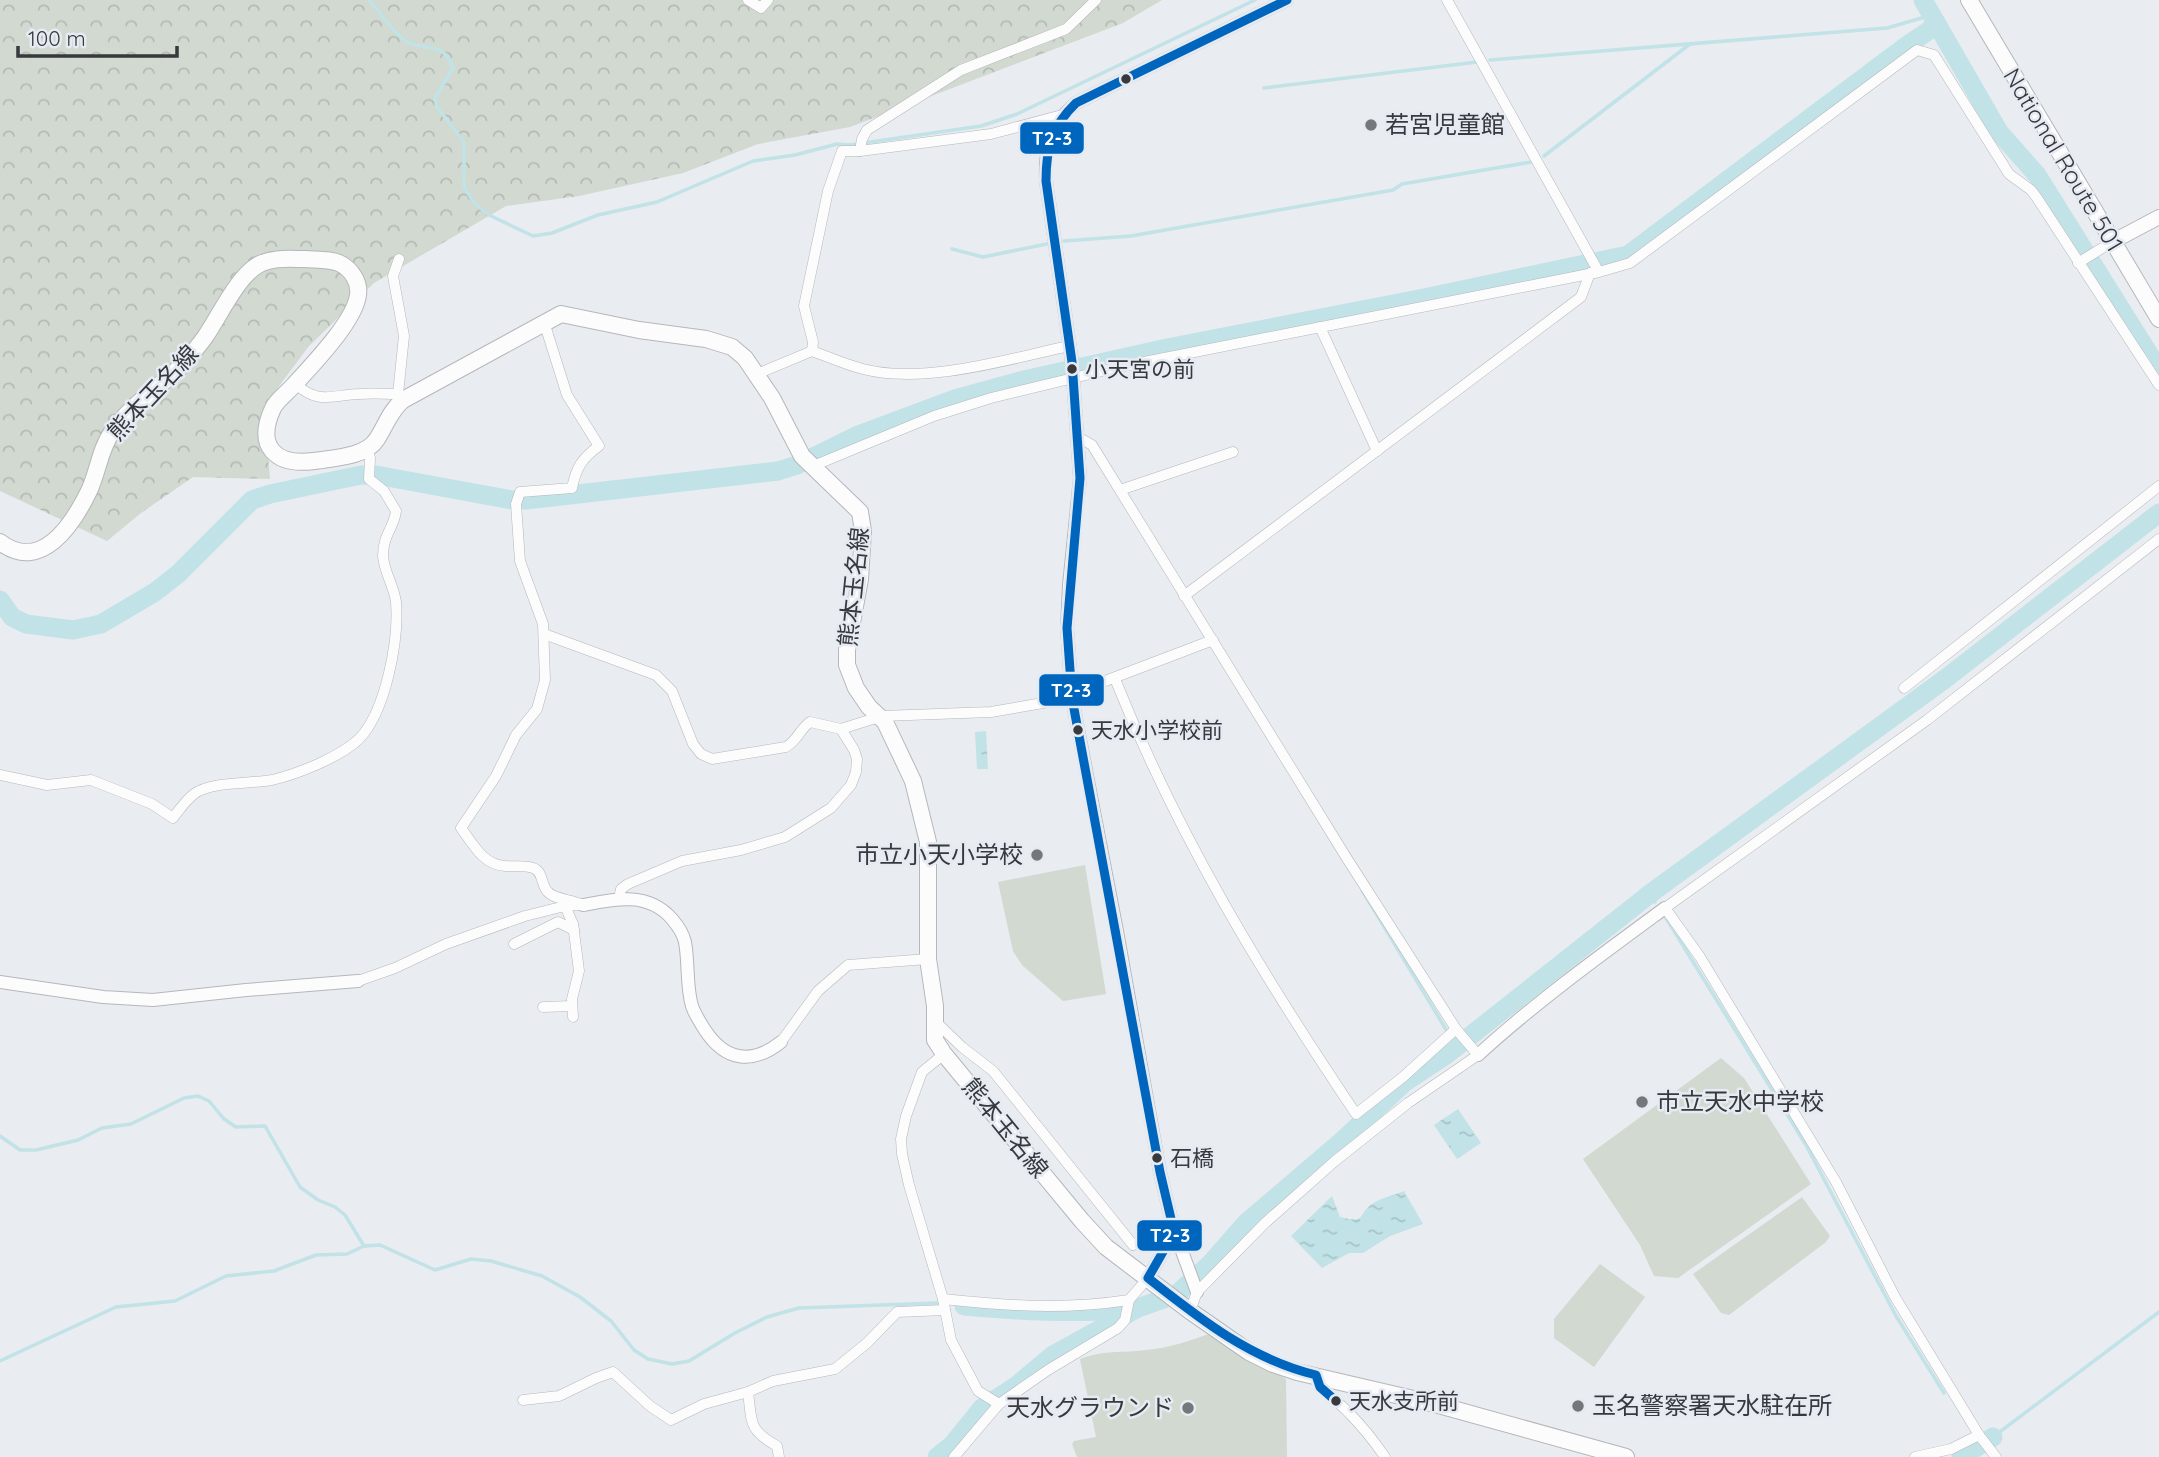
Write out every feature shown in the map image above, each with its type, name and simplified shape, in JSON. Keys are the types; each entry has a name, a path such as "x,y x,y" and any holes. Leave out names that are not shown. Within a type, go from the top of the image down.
{"main road":[{"name":"National Route 501","path":"1969,0 2106,246 2159,318"},
{"path":"2106,246 2159,217"},
{"name":"熊本玉名線","path":"0,542 20,552 34,554 52,543 77,513 90,488 106,441 114,429 125,415 180,366 256,266 269,261 290,259 338,262 354,276 358,285 354,309 336,337 274,406 267,438 270,448 290,463 368,450 377,440 401,397 561,314 639,330 706,339 732,347 757,374 802,456 860,512 863,531 860,579 847,650 847,665 856,688 869,707 882,716 913,781 925,826 928,842 928,959 935,1040 944,1054 1106,1247 1249,1352 1285,1368 1435,1404 1626,1457"}],"street":[{"path":"748,0 761,8 768,0"},
{"path":"861,146 867,130 961,70 1066,29 1096,0"},
{"path":"1196,1289 1172,1223 1160,1172 1071,696 1067,628 1080,478 1074,377 1046,181 1045,154 1051,133 1062,115 1076,103 1287,0"},
{"path":"1184,596 1581,297 1593,270 1589,254 1447,0"},
{"path":"813,466 934,416 1074,377 1630,263 1917,50 1934,55 2009,174 2038,198 2159,385"},
{"path":"812,351 813,342 804,306 828,191 842,151 861,146 991,134 1062,115"},
{"path":"2080,262 2106,246"},
{"path":"296,384 307,394 330,398 355,394 401,397 404,336 393,276 399,259"},
{"path":"544,322 567,395 599,446 584,457 576,470 572,488 520,492 517,500 520,561 543,624 545,680 537,709 516,735 496,776 461,828 491,864 534,868 540,873 547,891 556,897 583,905"},
{"path":"1320,327 1377,451"},
{"path":"757,374 812,351 862,369 910,373 956,370 1069,346"},
{"path":"1078,437 1092,445 1346,857 1457,1030 1475,1051"},
{"path":"0,775 47,785 91,780 152,804 173,818 193,794 204,789 253,784 291,776 357,741 368,729 379,704 392,661 396,601 383,559 384,538 396,511 369,474 368,450"},
{"path":"1120,490 1233,452"},
{"path":"1904,688 2159,486"},
{"path":"1185,1307 1196,1289 1265,1223 1335,1161 1408,1103 1665,908 1927,720 2159,539"},
{"path":"544,634 656,675 672,691 693,744 701,754 712,759 786,747 793,743 804,726 810,722 841,729 882,716 991,712 1071,696 1213,640"},
{"path":"1115,679 1169,804 1230,917 1300,1031 1356,1114 1457,1030"},
{"path":"620,898 621,889 628,884 682,861 741,850 785,837 831,808 851,785 856,772 857,759 854,750 841,729"},
{"path":"0,982 103,997 153,1000 358,981 395,968 446,944 525,916 565,906 620,898 637,899 654,904 667,913 680,929 685,941 691,1003 695,1014 721,1050 729,1055 764,1054 781,1042 818,991 848,965 928,959"},
{"path":"543,1007 573,1012 574,988 579,971 574,930 565,906"},
{"path":"1665,908 1700,957 1836,1182 1895,1297 1993,1453"},
{"path":"514,944 558,922 574,930"},
{"path":"935,1021 993,1071 1133,1245 1154,1235 1169,1238"},
{"path":"944,1054 922,1072 906,1116 901,1139 909,1185 946,1310 951,1340 978,1391 994,1401"},
{"path":"954,1457 994,1401 1118,1328 1125,1320 1128,1302 1148,1278 1169,1238 1172,1223"},
{"path":"943,1299 1040,1307 1084,1307 1128,1302"},
{"path":"523,1400 559,1396 613,1373 650,1406 671,1420 704,1404 748,1392 773,1381 835,1369 867,1343 897,1312 946,1310"},
{"path":"1316,1375 1320,1387 1373,1438 1385,1457"},
{"path":"748,1392 752,1427 777,1446 779,1457"},
{"path":"1915,1457 1951,1449 1981,1437"}],"green space":[{"path":"0,0 1162,0 1123,23 850,127 758,144 683,173 579,196 506,206 374,283 309,346 264,406 270,479 193,477 141,513 107,541 0,491"},
{"path":"1085,865 1106,994 1063,1001 1022,965 1013,951 998,882"},
{"path":"1721,1058 1744,1078 1811,1184 1678,1278 1654,1276 1640,1245 1583,1159"},
{"path":"1802,1197 1830,1236 1826,1242 1729,1315 1721,1313 1693,1274"},
{"path":"1600,1264 1645,1297 1594,1367 1554,1338 1554,1319"},
{"name":"天水グラウンド","path":"1211,1333 1286,1379 1287,1457 1077,1457 1072,1444 1074,1441 1096,1437 1080,1359 1104,1353 1163,1348"}],"water":[{"path":"986,731 988,769 977,769 975,732"},
{"path":"1458,1109 1481,1143 1457,1159 1434,1125"},
{"path":"1404,1191 1423,1224 1390,1236 1363,1253 1349,1253 1322,1268 1291,1236 1332,1196 1340,1217 1358,1219 1375,1202"}],"waterway":[{"path":"369,0 407,42 434,48 445,54 453,68 435,98 437,107 464,142 464,187 474,203 489,215 533,236 552,233 598,215 657,202 753,161 795,155 837,144 850,145 981,126 1017,114 1255,0"},
{"path":"1923,0 1999,132 2037,175 2159,370"},
{"path":"1490,60 1887,28 1932,15"},
{"path":"0,600 12,617 26,624 73,630 101,624 155,592 178,574 252,500 270,494 361,475 376,475 512,500 526,500 778,471 797,465 856,436 955,399 1024,380 1167,348 1628,255 1937,25"},
{"path":"1544,156 1690,44"},
{"path":"1264,88 1477,62"},
{"path":"1064,241 1131,236 1393,190 1402,184 1531,162"},
{"path":"952,249 983,257 1047,244"},
{"path":"937,1457 952,1445 982,1408 1016,1386 1053,1355 1138,1308 1177,1294 1210,1264 1246,1223 1342,1141 1405,1082 1446,1055 1651,893 1945,679 2159,513"},
{"path":"1362,890 1456,1046"},
{"path":"1651,893 1655,902"},
{"path":"1666,918 1806,1145 1896,1316 1944,1393"},
{"path":"0,1136 20,1150 36,1150 78,1140 102,1128 131,1124 184,1098 198,1096 209,1101 224,1119 236,1127 265,1126 300,1187 345,1215 364,1246"},
{"path":"0,1361 116,1307 175,1301 226,1276 274,1271 316,1255 347,1254 364,1246 380,1245 435,1270 471,1259 491,1261 542,1276 580,1297 611,1321 634,1350 648,1359 672,1364 689,1361 767,1317 799,1308 937,1303"},
{"path":"964,1306 1047,1311 1130,1309"},
{"path":"1993,1437 2159,1312"},
{"path":"1961,1457 1993,1437"}],"transit line":[{"name":"T2-3","path":"1287,0 1076,103 1061,120 1052,138 1047,158 1046,181 1072,362 1080,478 1067,628 1072,698 1160,1172 1172,1223 1168,1243 1148,1278 1227,1336 1269,1359 1316,1375 1320,1387 1336,1401"}],"place":[{"name":"若宮児童館","path":"1371,125"},
{"name":"小天宮の前","path":"1072,369"},
{"name":"天水小学校前","path":"1078,730"},
{"name":"市立小天小学校","path":"1037,855"},
{"name":"市立天水中学校","path":"1642,1102"},
{"name":"石橋","path":"1157,1158"},
{"name":"天水支所前","path":"1336,1401"},
{"name":"玉名警察署天水駐在所","path":"1578,1406"},
{"name":"天水グラウンド","path":"1188,1408"}]}
